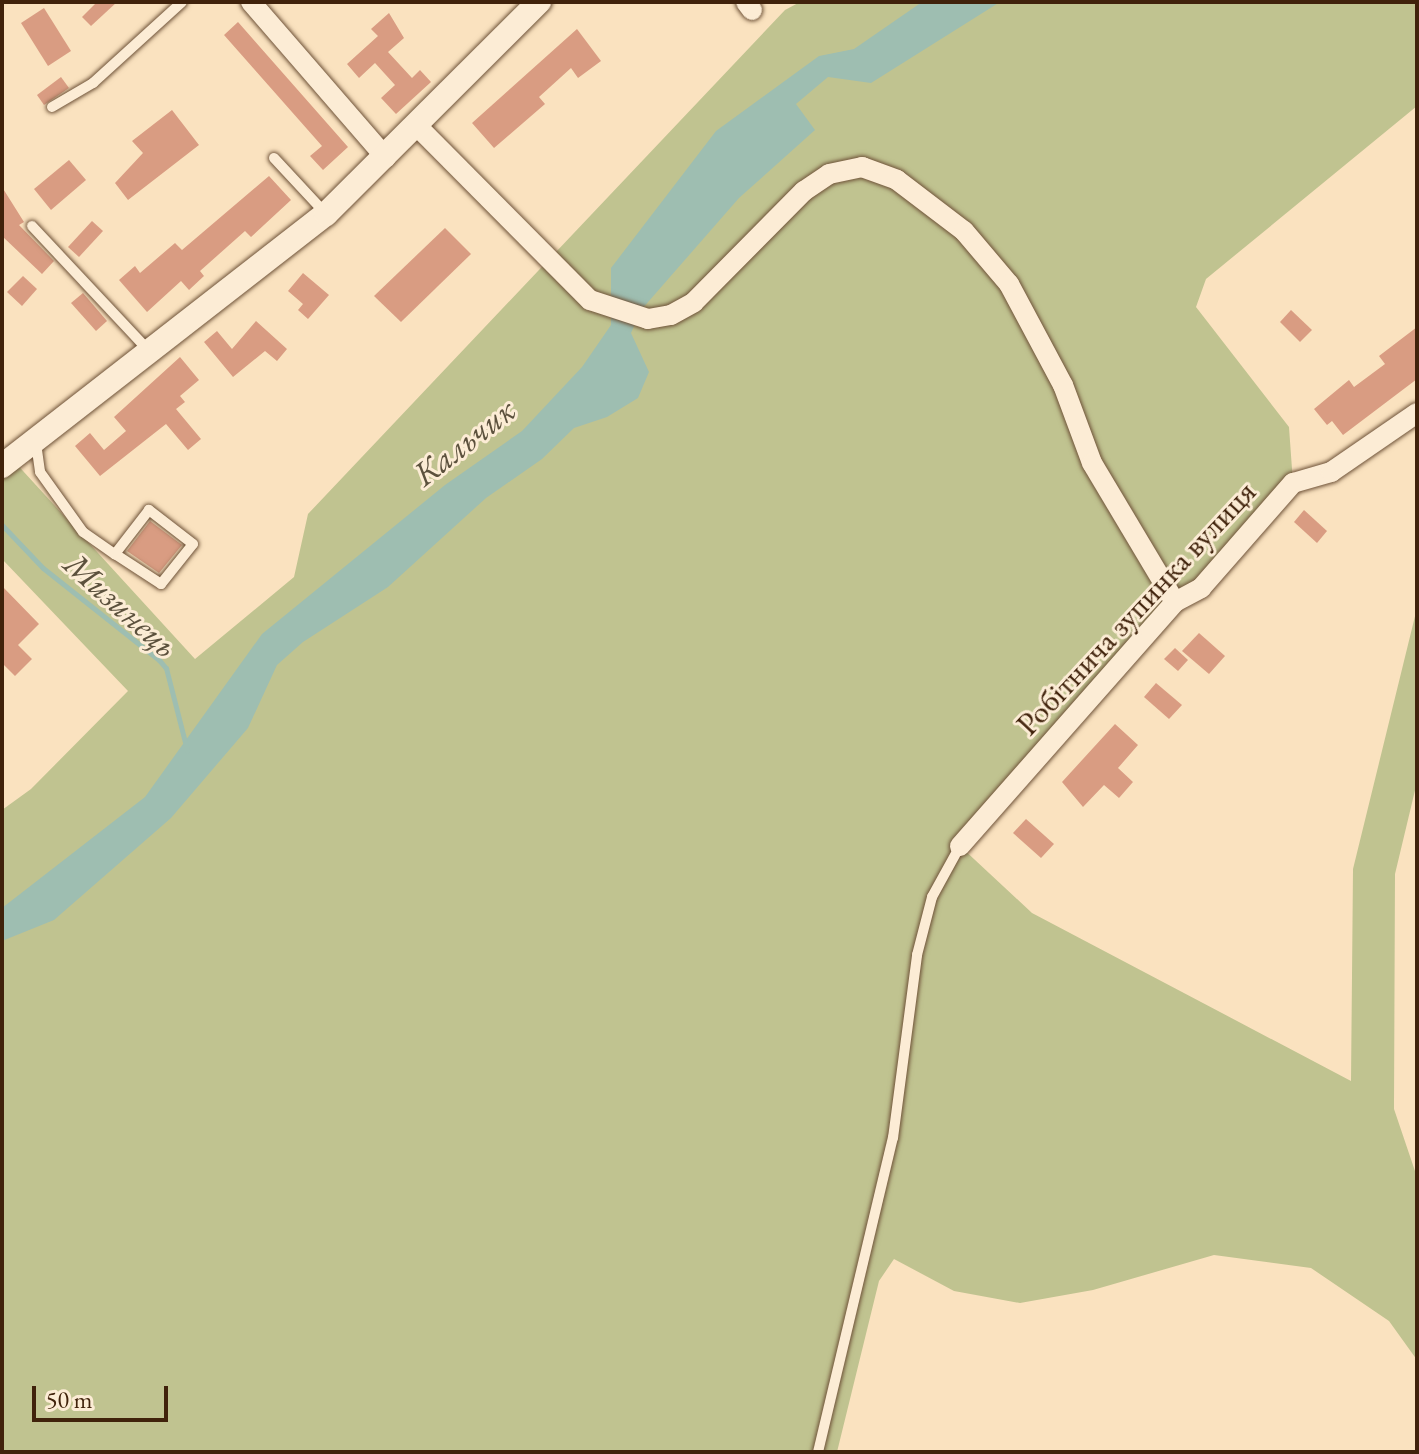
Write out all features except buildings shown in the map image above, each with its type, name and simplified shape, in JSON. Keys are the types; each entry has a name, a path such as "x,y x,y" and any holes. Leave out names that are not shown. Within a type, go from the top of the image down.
{"street":[{"path":"251,2 386,158"},
{"path":"4,464 326,214 418,127 539,2"},
{"path":"418,127 590,300 648,319 671,315 694,302 804,191 829,174 862,167 897,180 964,231 1009,284 1063,385 1092,463 1175,602"},
{"name":"Робітнича зупинка вулиця","path":"960,846 1175,602 1201,588 1293,483 1341,467 1417,413"}],"lane":[{"path":"52,107 93,83 182,2"},
{"path":"274,158 326,214"},
{"path":"32,226 148,351"},
{"path":"36,439 40,472 83,532 115,554 161,584 193,544 149,510 115,554"},
{"path":"818,1452 893,1138 917,955 932,897 960,846"}],"green space":[{"path":"800,2 1417,2 1417,106 1206,279 1196,307 1289,427 1293,483 960,846 1032,913 1351,1081 1353,869 1417,608 1417,782 1395,874 1394,1109 1417,1177 1417,1360 1389,1321 1311,1268 1214,1255 1093,1290 1020,1303 954,1291 894,1259 879,1281 837,1452 2,1452 2,810 31,789 128,691 2,559 2,448 195,659 294,577 308,514 785,10"}],"shaded area":[{"path":"922,2 1000,2 871,83 828,77 796,104 815,130 739,198 642,309 631,333 649,372 638,398 607,417 574,428 542,459 486,498 388,587 303,642 277,665 248,728 171,818 54,920 2,941 2,908 145,797 262,634 445,485 522,431 582,367 611,325 611,268 716,131 819,56 854,49"}],"waterway":[{"name":"Мизинець","path":"2,525 43,568 166,668 187,750"}],"water label":[{"name":"Кальчик","path":"464,442"}]}
